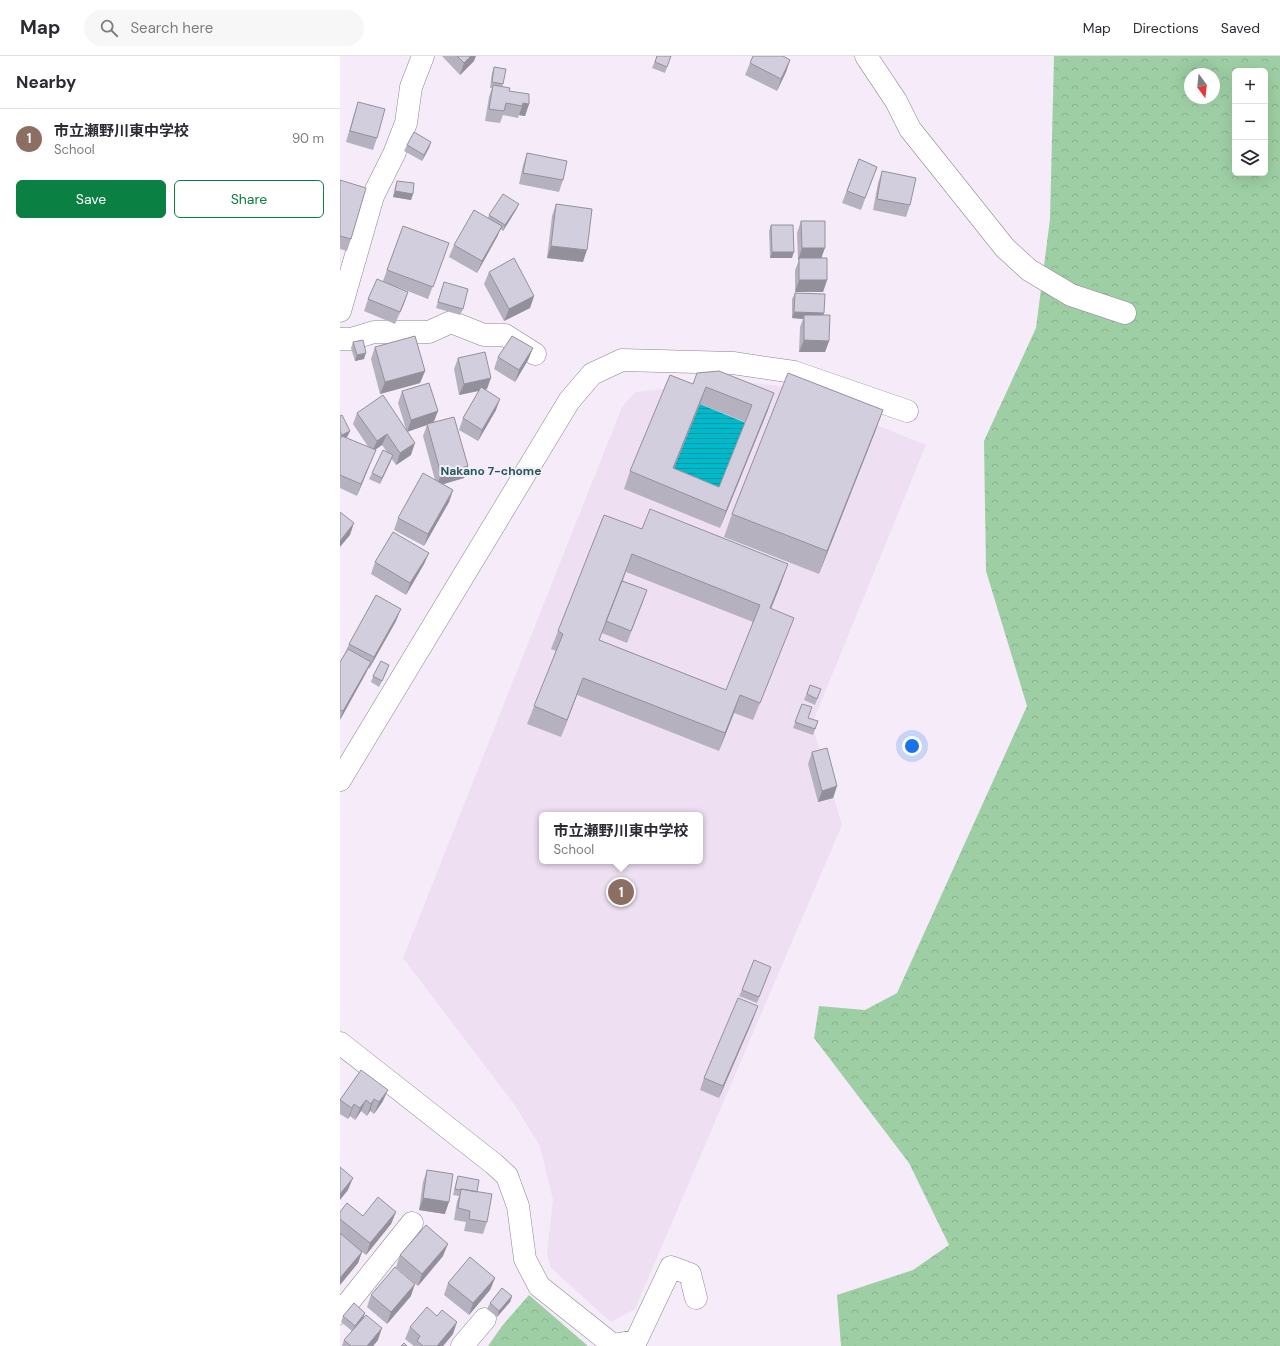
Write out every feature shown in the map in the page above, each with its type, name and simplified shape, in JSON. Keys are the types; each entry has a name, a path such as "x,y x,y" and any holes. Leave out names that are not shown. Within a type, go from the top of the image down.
{"street":[{"path":"340,310 373,196 394,154 406,123 411,87 423,56"},
{"path":"866,56 896,101 910,129 1005,248 1029,270 1071,295 1125,313"},
{"path":"340,339 351,339 374,332 430,332 451,322 484,335 505,335 535,354"},
{"path":"340,780 569,401 592,374 622,360 733,363 794,372 907,411"},
{"path":"340,1043 494,1164 507,1176 518,1206 525,1259 539,1286 613,1345 636,1341 671,1267 690,1274 696,1298"},
{"path":"340,1314 412,1223"},
{"path":"462,1346 485,1319"}],"shaded area":[{"path":"736,381 780,386 926,445 812,724 842,825 635,1309 611,1322 551,1268 547,1253 553,1200 540,1146 514,1104 403,958 622,407 635,392"}],"green space":[{"path":"1054,56 1280,56 1280,1346 841,1346 837,1295 913,1270 949,1245 909,1163 814,1038 819,1006 865,1010 897,993 1027,706 986,571 984,441 1036,328 1050,219"},
{"path":"529,1295 588,1346 488,1346 502,1326"}],"water":[{"path":"700,404 746,423 713,504 667,485"}],"building":[{"path":"457,56 471,56 464,63"},
{"path":"657,56 671,56 667,67 655,62"},
{"path":"753,56 783,56 790,60 781,79 750,63"},
{"path":"494,67 506,69 503,84 492,82"},
{"path":"493,85 510,88 509,91 529,94 529,104 523,103 522,106 506,103 504,111 489,109"},
{"path":"358,102 385,109 377,138 350,131"},
{"path":"414,132 431,142 424,155 407,145"},
{"path":"527,153 567,161 563,180 523,173"},
{"path":"859,159 877,167 865,198 847,191"},
{"path":"882,171 916,178 910,205 877,199"},
{"path":"340,180 366,188 351,239 340,236"},
{"path":"397,181 414,183 413,194 395,191"},
{"path":"503,194 519,204 505,225 489,215"},
{"path":"556,204 592,209 587,250 551,246"},
{"path":"474,210 502,226 482,261 454,245"},
{"path":"801,221 825,221 825,248 802,248"},
{"path":"771,225 793,225 794,252 772,252"},
{"path":"403,226 449,243 433,287 387,270"},
{"path":"514,258 534,296 509,309 489,272"},
{"path":"799,258 827,258 827,280 799,280"},
{"path":"377,279 408,292 400,312 368,299"},
{"path":"444,282 468,289 463,309 438,302"},
{"path":"795,293 825,294 824,313 794,312"},
{"path":"804,315 830,315 829,341 804,340"},
{"path":"415,336 425,371 385,382 375,347"},
{"path":"512,336 533,348 519,370 498,357"},
{"path":"363,340 366,353 357,355 353,342"},
{"path":"485,352 491,378 464,384 458,358"},
{"path":"719,371 774,393 726,511 630,471 670,375 693,384 697,373","holes":["706,387 752,405 719,487 673,468"]},
{"path":"788,373 883,410 827,551 732,514"},
{"path":"429,383 438,411 411,420 402,391"},
{"path":"481,387 500,399 482,430 463,418"},
{"path":"383,395 415,443 400,453 387,434 377,441 357,413"},
{"path":"342,415 350,431 342,435 340,431 340,416"},
{"path":"454,417 468,466 441,474 427,424"},
{"path":"342,436 376,450 361,484 340,475 340,439"},
{"path":"383,450 393,455 382,478 372,473"},
{"path":"423,473 453,490 428,534 398,518"},
{"path":"650,509 788,564 770,608 794,618 760,703 740,695 725,733 583,678 567,720 534,706 563,634 558,631 604,515 642,529","holes":["632,554 760,605 726,690 599,640"]},
{"path":"340,512 354,523 340,541"},
{"path":"393,532 429,553 410,583 375,562"},
{"path":"622,581 647,590 631,631 606,621"},
{"path":"376,595 401,609 374,657 349,644"},
{"path":"348,649 371,662 343,711 340,710 340,662"},
{"path":"381,661 389,665 382,681 373,676"},
{"path":"810,685 821,689 817,699 807,694"},
{"path":"802,704 812,707 808,718 818,721 815,729 795,722"},
{"path":"827,748 837,786 822,791 812,752"},
{"path":"754,960 771,967 759,997 742,990"},
{"path":"738,998 758,1006 723,1086 704,1078"},
{"path":"361,1070 388,1090 379,1102 374,1099 371,1104 366,1100 360,1108 354,1104 352,1108 340,1100"},
{"path":"340,1167 353,1178 340,1194"},
{"path":"427,1170 453,1174 449,1202 423,1198"},
{"path":"458,1176 479,1180 477,1192 455,1189"},
{"path":"461,1189 492,1194 487,1222 469,1219 470,1211 458,1208"},
{"path":"378,1197 396,1212 370,1243 340,1219 340,1212 347,1203 363,1216"},
{"path":"426,1225 448,1244 422,1274 400,1255"},
{"path":"340,1233 362,1252 340,1278"},
{"path":"470,1257 495,1278 473,1303 448,1283"},
{"path":"395,1267 415,1284 391,1312 371,1295"},
{"path":"502,1288 512,1296 499,1311 490,1303"},
{"path":"354,1303 365,1313 355,1326 343,1316"},
{"path":"427,1307 437,1316 442,1310 457,1322 437,1346 423,1346 417,1341 420,1336 410,1327"},
{"path":"366,1315 382,1328 367,1346 351,1346 344,1340"}],"place":[{"name":"市立瀬野川東中学校","path":"621,892"}],"district":[{"name":"Nakano 7-chome","path":"491,471"}]}
